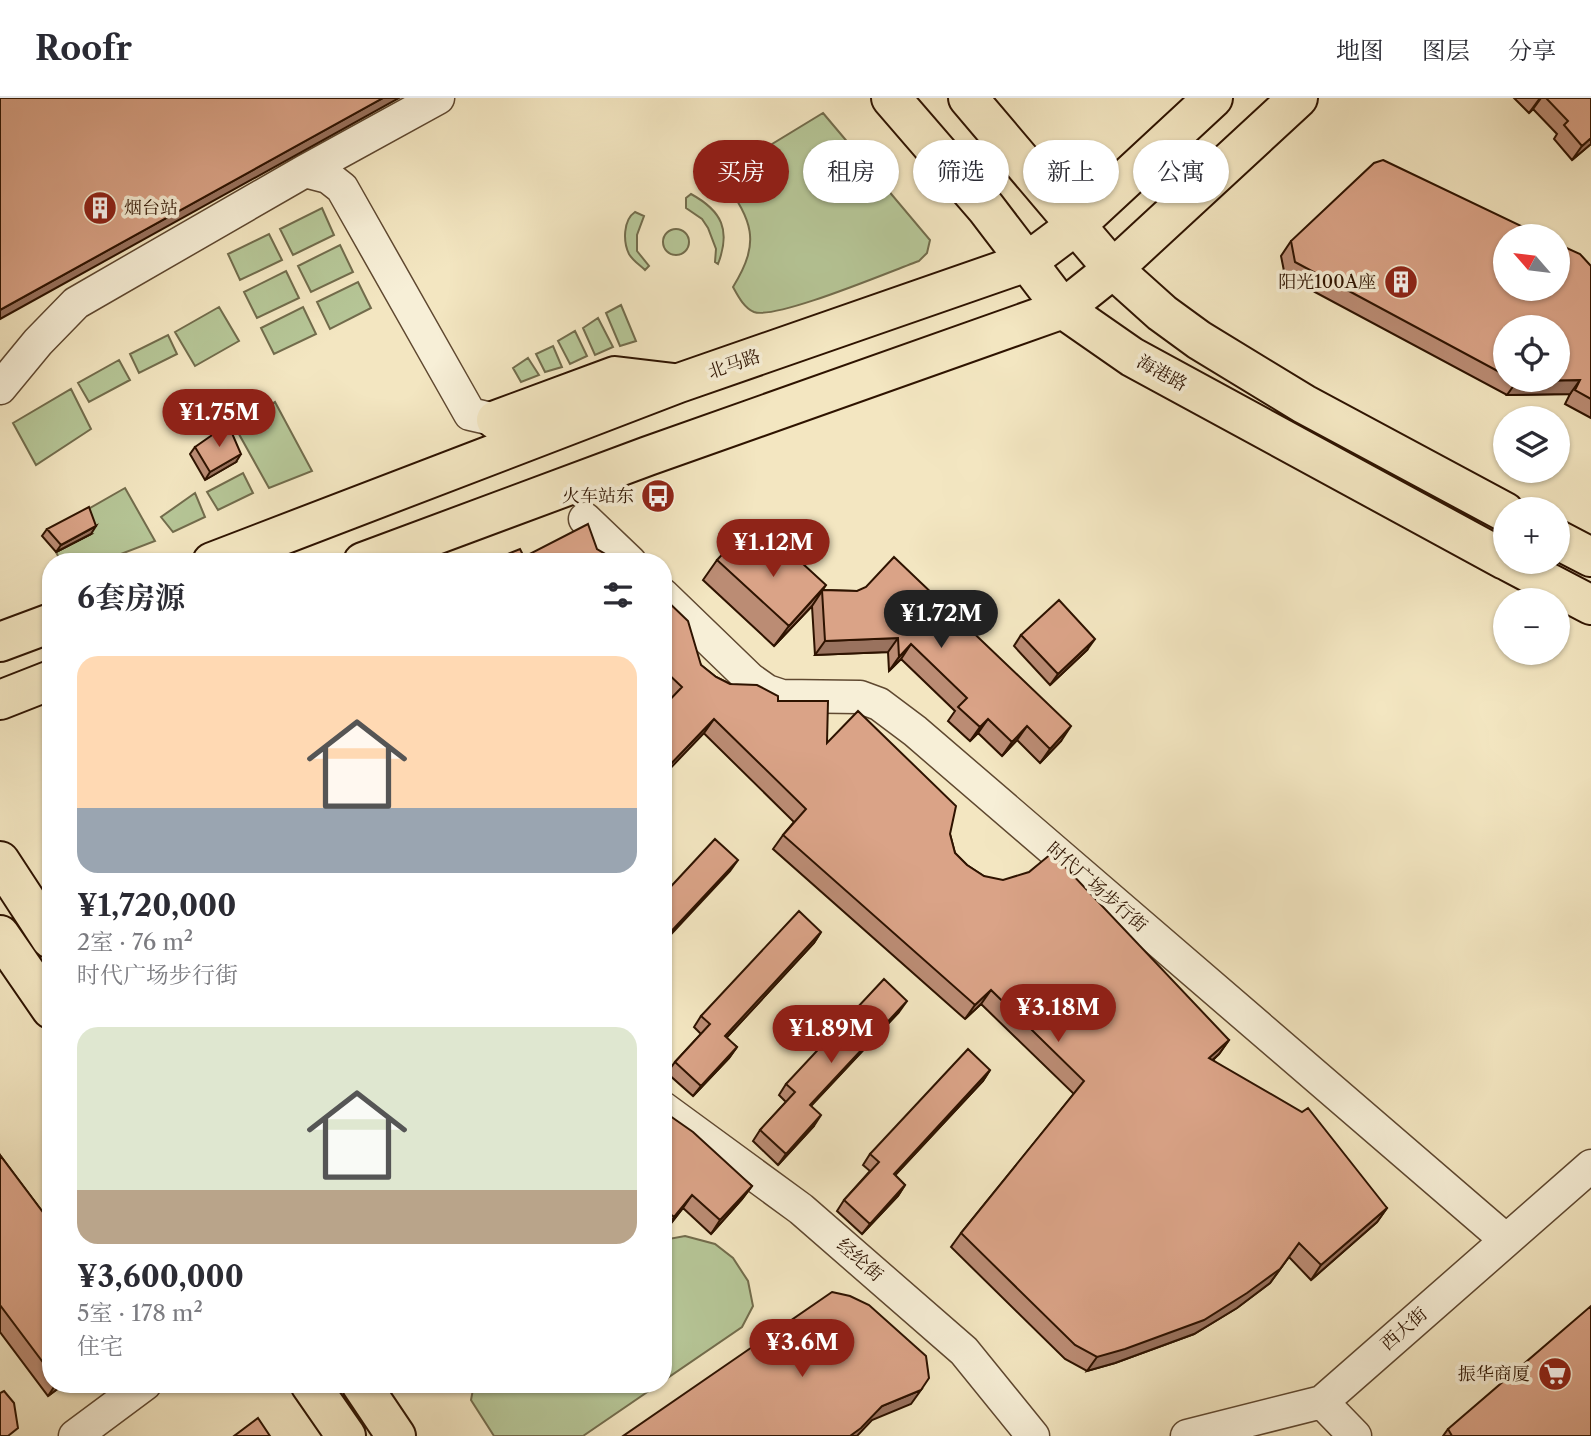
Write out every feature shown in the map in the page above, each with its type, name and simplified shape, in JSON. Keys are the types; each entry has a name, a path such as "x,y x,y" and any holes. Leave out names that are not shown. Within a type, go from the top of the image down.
{"main road":[{"name":"海港路","path":"891,98 986,208 1063,309 1132,357 1493,553"},
{"path":"968,98 1113,269 1162,313 1199,340 1337,423 1493,506"},
{"name":"北马路","path":"235,553 679,383 1027,262 1075,226 1213,98"},
{"path":"387,553 1063,309 1113,269 1298,98"},
{"path":"496,420 615,376 679,383"},
{"path":"1570,547 1591,558"},
{"name":"海港路","path":"1531,574 1591,606"},
{"path":"0,642 42,626"},
{"path":"0,700 42,684"},
{"path":"0,861 42,925"},
{"path":"0,935 42,996"},
{"path":"316,1393 346,1436"},
{"path":"366,1393 396,1436"}],"street":[{"path":"0,388 38,342 76,303 438,98"},
{"path":"315,166 339,167 355,181 485,408 496,420"},
{"path":"585,519 620,553"},
{"name":"时代广场步行街","path":"672,604 766,691 782,696 860,697 878,704 915,731 1507,1240"},
{"name":"经纶街","path":"672,1115 802,1209 964,1351 1033,1436"},
{"name":"西大街","path":"1187,1436 1321,1402 1591,1166"},
{"path":"75,1436 133,1393"},
{"path":"1321,1402 1355,1436"}],"green space":[{"path":"823,113 846,140 803,140 803,203 899,203 930,240 927,253 919,261 808,302 766,313 750,310 733,287 743,270 750,241 749,229 738,203 789,203 789,140 779,140"},
{"path":"691,194 693,203 705,203 721,223 724,241 718,264 715,262 716,249 708,228 702,219 686,208 686,198"},
{"path":"322,208 334,235 293,255 280,229"},
{"path":"635,212 644,216 637,235 637,251 649,266 645,270 631,256 626,244 626,226"},
{"path":"676,229 685,233 689,242 685,251 676,255 667,251 663,242 667,233"},
{"path":"269,234 282,260 240,280 228,254"},
{"path":"340,245 353,272 311,292 298,266"},
{"path":"286,271 299,298 257,318 244,292"},
{"path":"358,282 371,308 330,329 317,302"},
{"path":"621,305 636,341 620,346 606,313"},
{"path":"219,307 239,341 195,366 175,332"},
{"path":"303,307 316,334 274,354 261,328"},
{"path":"598,318 613,347 595,355 583,328"},
{"path":"575,331 587,356 570,364 558,341"},
{"path":"168,335 177,354 139,373 130,354"},
{"path":"553,346 562,367 545,372 536,354"},
{"path":"528,358 539,375 521,382 513,368"},
{"path":"119,360 130,380 89,402 78,383"},
{"path":"71,389 91,429 36,465 13,423"},
{"path":"275,402 312,471 269,488 235,427"},
{"path":"243,473 253,493 218,510 207,492"},
{"path":"125,488 155,541 124,553 56,553 91,534 83,512"},
{"path":"195,493 205,517 173,532 161,517"},
{"path":"685,1236 715,1244 733,1258 748,1281 753,1306 742,1327 672,1375 672,1238"},
{"path":"472,1393 646,1393 583,1436 494,1436 471,1400"}],"building":[{"name":"烟台站","path":"0,98 383,98 0,310"},
{"path":"1546,98 1591,98 1591,138 1582,146 1564,125 1568,121"},
{"name":"阳光100A座","path":"1383,160 1517,224 1493,224 1493,301 1570,301 1570,249 1580,254 1591,266 1591,399 1575,390 1580,380 1570,380 1570,315 1493,315 1493,369 1295,262 1291,241 1374,163"},
{"path":"228,424 241,454 210,472 195,447"},
{"path":"89,507 96,526 61,545 47,529"},
{"path":"588,524 597,549 604,553 532,553"},
{"path":"742,533 778,566 790,552 826,585 789,626 717,560"},
{"path":"894,557 1071,726 1050,749 1027,726 1012,742 988,719 980,727 958,707 967,698 911,644 899,657 898,638 825,641 822,590 857,591 866,587"},
{"path":"1059,600 1095,639 1058,674 1021,635"},
{"path":"672,606 688,621 701,665 716,677 730,684 757,685 778,696 778,701 828,701 827,743 858,711 956,806 950,834 955,853 967,865 984,876 1003,880 1029,872 1052,853 1229,1040 1209,1058 1302,1112 1308,1108 1387,1208 1321,1265 1299,1243 1280,1269 1204,1320 1097,1357 1075,1345 961,1233 1084,1081 991,990 975,1005 783,835 806,809 714,719 672,763 672,698 682,687 672,678"},
{"path":"715,839 738,860 672,930 672,885"},
{"path":"799,911 821,932 725,1036 737,1047 701,1086 675,1062 710,1024 701,1016"},
{"path":"884,979 907,1001 810,1105 821,1115 786,1154 760,1130 795,1092 786,1084"},
{"path":"968,1049 990,1070 894,1174 905,1185 870,1224 844,1200 879,1162 870,1154"},
{"path":"672,1117 693,1132 752,1186 720,1220 692,1195 674,1217"},
{"path":"0,1155 42,1211 42,1361 0,1305"},
{"path":"832,1292 850,1296 869,1305 926,1356 929,1378 921,1390 882,1406 850,1436 623,1436"},
{"name":"振华商厦","path":"1591,1306 1591,1436 1452,1436 1448,1429"},
{"path":"4,1391 14,1403 18,1428 8,1436 0,1436 0,1393"},
{"path":"258,1418 270,1436 234,1436"}],"place":[{"name":"烟台站","path":"100,208"},
{"name":"阳光100A座","path":"1401,282"},
{"name":"火车站东","path":"658,496"},
{"name":"振华商厦","path":"1555,1374"}]}
